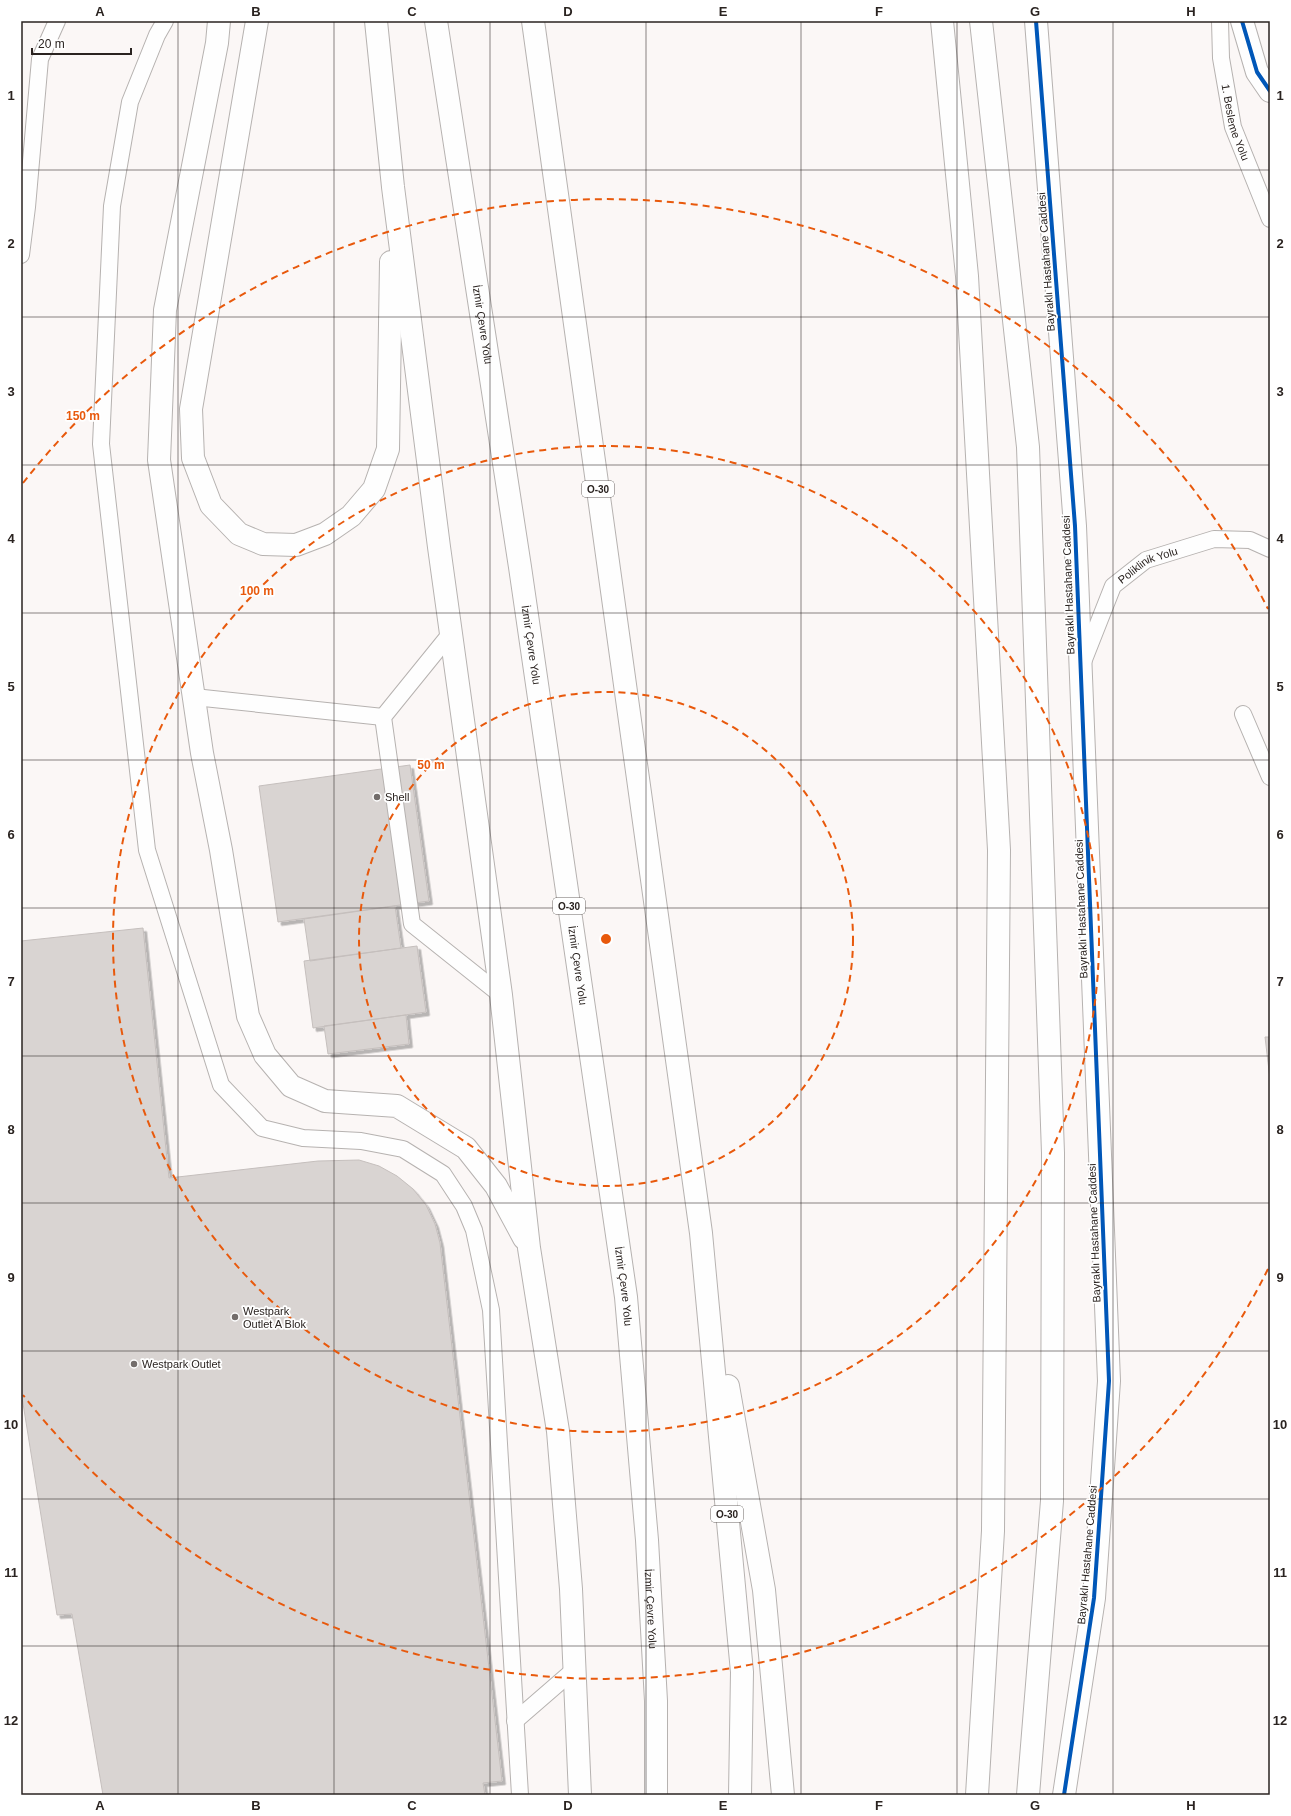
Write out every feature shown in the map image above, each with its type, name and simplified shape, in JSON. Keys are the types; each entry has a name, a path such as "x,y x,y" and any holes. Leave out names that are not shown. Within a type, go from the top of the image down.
{"main road":[{"path":"219,21 217,43 165,310 159,460 194,697 248,1016 265,1055 291,1086 325,1101 397,1106 466,1148 496,1186 529,1248"},
{"path":"257,21 191,409 193,458 211,505 239,534 263,544 296,545 325,534 351,516 374,489 388,449 393,186"},
{"path":"376,21 393,186 451,633 501,995 529,1248 558,1431 571,1589 580,1795"},
{"name":"İzmir Çevre Yolu","path":"436,21 520,567 626,1297 647,1540 656,1693 656,1795"},
{"name":"O-30","path":"533,21 701,1233 742,1672 740,1795"},
{"path":"942,21 967,276 999,850 993,1531 977,1795"},
{"path":"981,21 1028,447 1053,1154 1052,1501 1028,1795"},
{"name":"Bayraklı Hastahane Caddesi","path":"1036,21 1075,526 1109,1381 1094,1598 1064,1795"},
{"path":"1242,21 1257,72 1270,91"},
{"path":"701,1233 764,1590 783,1795"}],"lane":[{"path":"21,255 27,207 40,59 57,21"},
{"path":"165,21 157,35 130,102 112,206 101,444 147,850 221,1085 262,1128 303,1138 361,1141 404,1149 443,1174 464,1206 474,1230 491,1310 520,1795"},
{"name":"1. Besleme Yolu","path":"1220,21 1221,58 1233,127 1270,219"},
{"name":"Poliklinik Yolu","path":"1081,669 1112,586 1146,560 1214,539 1250,540 1270,549"},
{"path":"451,633 383,716 412,924 501,995"},
{"path":"194,697 383,716"},
{"path":"1243,714 1270,777"},
{"path":"515,1721 575,1670"}],"building":[{"path":"410,765 429,901 278,922 259,786"},
{"path":"395,906 401,948 310,961 304,919"},
{"name":"Westpark Outlet A Blok","path":"143,928 169,1178 318,1161 359,1160 379,1166 397,1176 413,1189 426,1205 435,1224 440,1243 502,1781 483,1783 485,1795 103,1795 72,1614 57,1615 21,1391 21,941"},
{"path":"417,946 426,1012 313,1028 304,961"},
{"path":"406,1015 409,1044 328,1054 324,1026"},
{"path":"1265,1037 1270,1037 1270,1079"}],"cycle path":[{"path":"1036,21 1075,526 1109,1381 1094,1598 1064,1795"},
{"path":"1242,21 1257,72 1270,91"}],"place":[{"name":"Shell","path":"377,797"},
{"name":"Westpark Outlet A Blok","path":"235,1317"},
{"name":"Westpark Outlet","path":"134,1364"}]}
